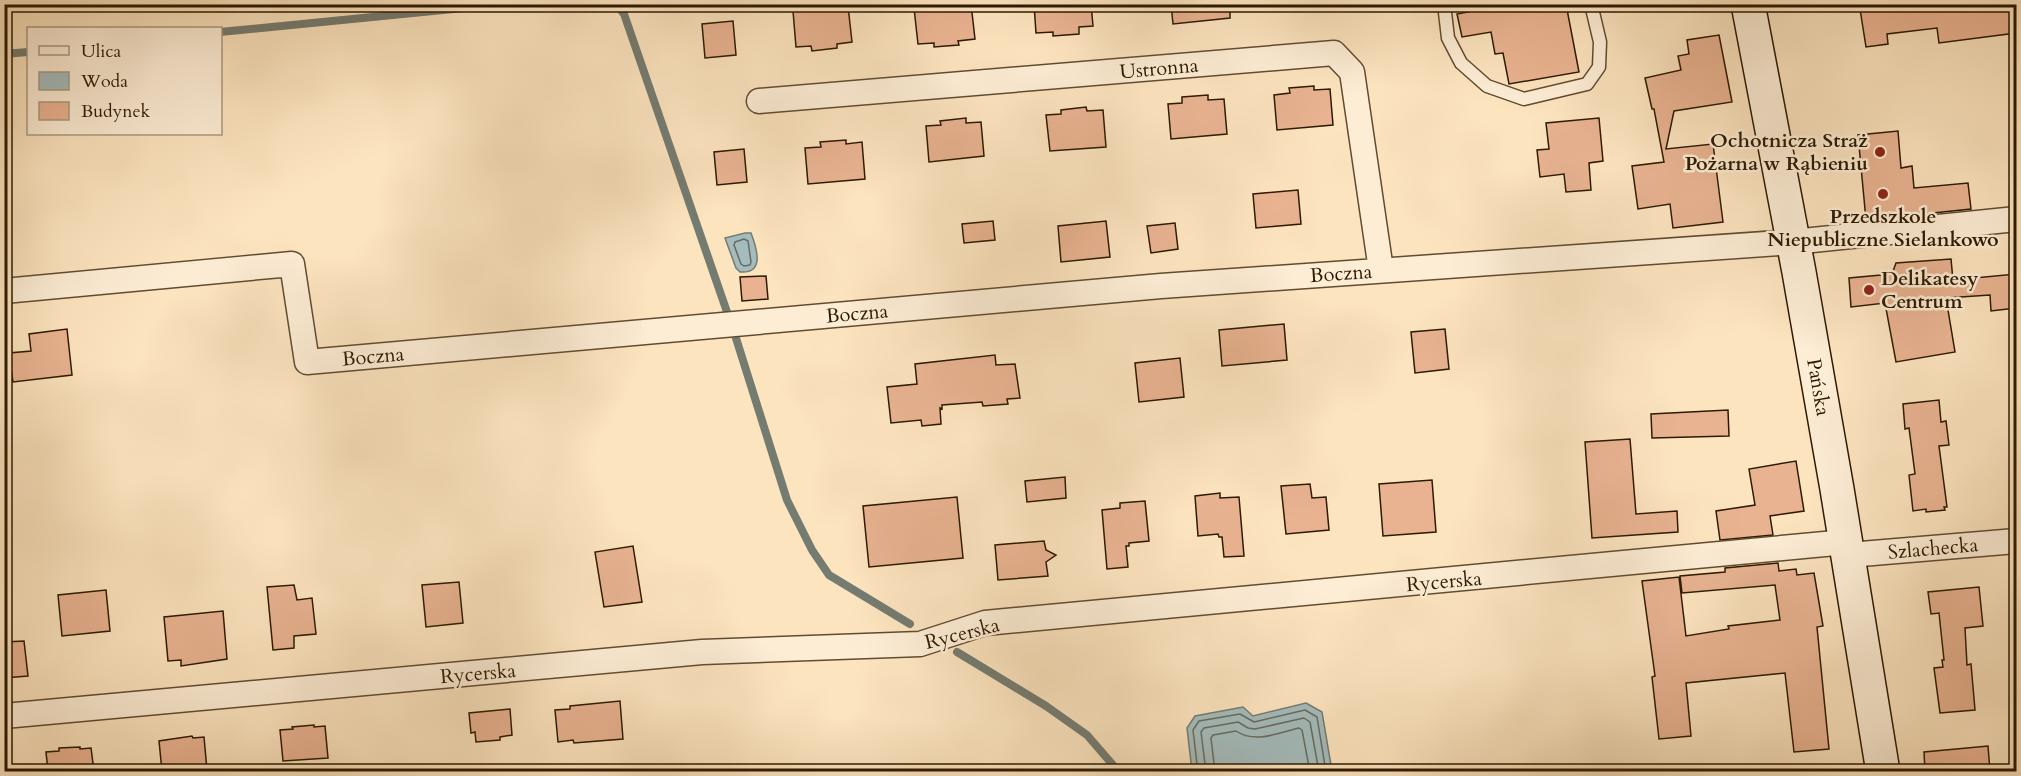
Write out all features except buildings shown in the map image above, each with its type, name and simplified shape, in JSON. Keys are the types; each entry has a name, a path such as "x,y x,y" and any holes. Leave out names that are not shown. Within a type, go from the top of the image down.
{"street":[{"name":"Pańska","path":"1748,4 1793,242 1883,771"},
{"name":"Ustronna","path":"759,101 1334,53 1352,72 1381,270"},
{"name":"Boczna","path":"4,291 292,264 307,362 1161,286 1793,242 2016,219"},
{"name":"Szlachecka","path":"1847,549 2016,541"},
{"name":"Rycerska","path":"4,716 702,652 920,644 985,623 1847,549"}],"lane":[{"path":"1444,4 1449,38 1461,63 1487,86 1524,99 1587,84 1599,67 1600,42 1591,4"}],"water":[{"path":"751,233 757,259 753,269 740,272 736,268 725,238"},
{"path":"1306,703 1322,712 1332,771 1192,771 1187,728 1195,716 1243,707 1253,716"}],"waterway":[{"path":"222,32 504,4"},
{"path":"616,4 624,14 727,312"},
{"path":"4,54 27,52"},
{"path":"735,335 787,500 812,550 829,575 910,624"},
{"path":"957,652 1046,706 1087,735 1119,772"}],"place":[{"name":"Ochotnicza Straż Pożarna w Rąbieniu","path":"1880,152"},
{"name":"Przedszkole Niepubliczne Sielankowo","path":"1883,194"},
{"name":"Delikatesy Centrum","path":"1869,290"}]}
